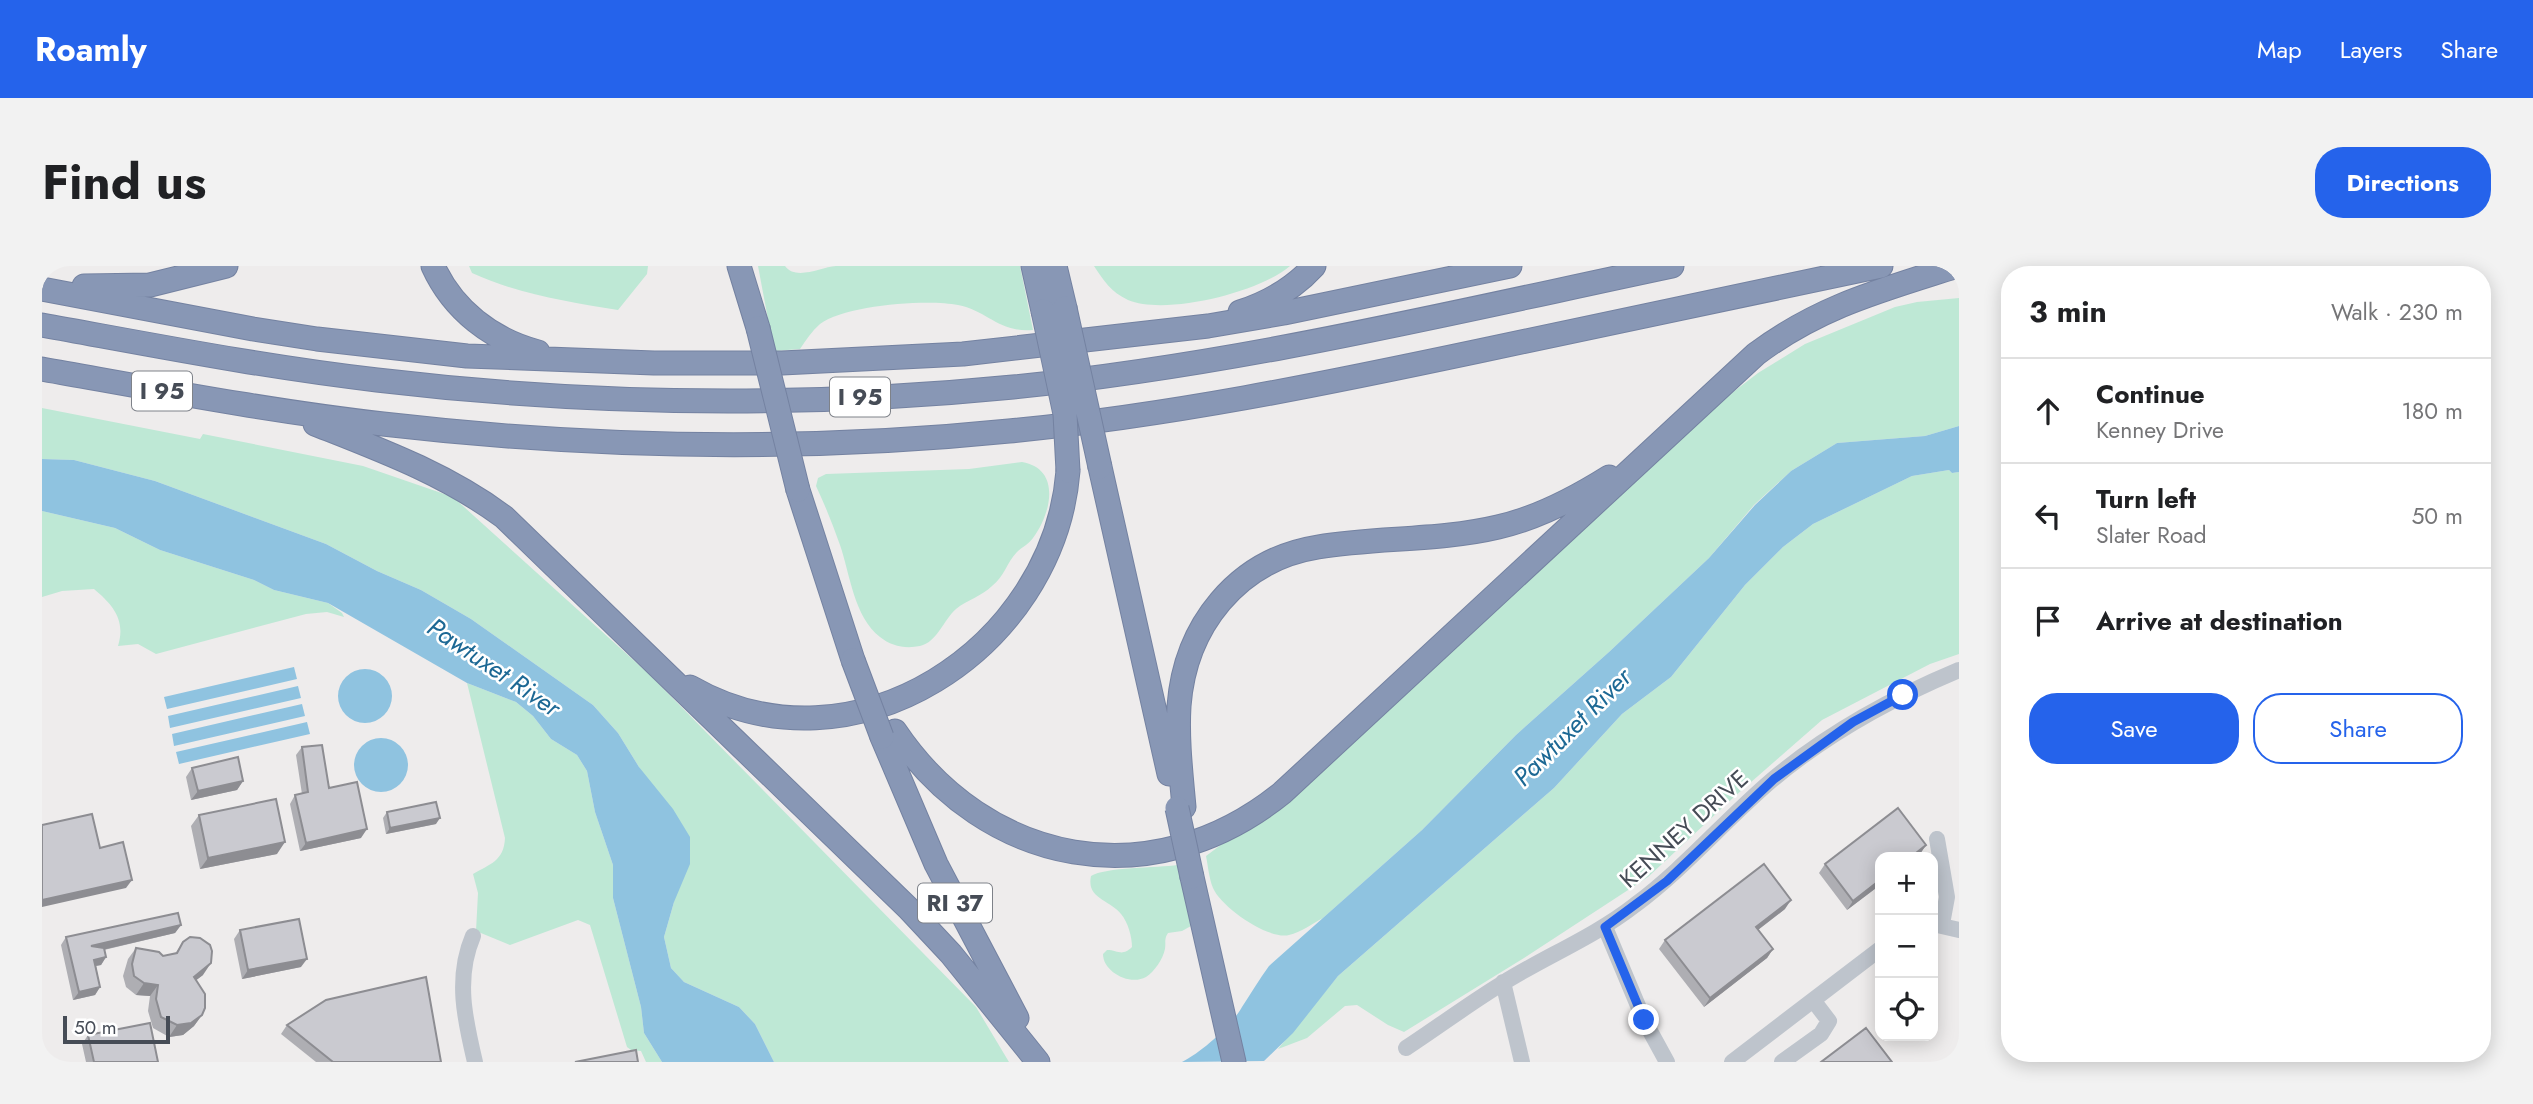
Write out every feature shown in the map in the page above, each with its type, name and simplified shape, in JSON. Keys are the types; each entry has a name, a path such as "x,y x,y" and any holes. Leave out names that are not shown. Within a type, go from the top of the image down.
{"highway":[{"path":"42,282 102,287 150,285 226,266"},
{"path":"433,266 447,291 463,310 499,337 534,351 589,360"},
{"path":"739,266 758,328"},
{"name":"RI 37","path":"746,266 758,328 798,490 853,660 888,734 913,812 950,892 1040,1062"},
{"path":"1034,266 1054,309 1100,467 1180,807 1192,877 1234,1062"},
{"path":"653,661 680,681 739,709 778,716 836,715 877,707 909,695 947,673 974,653 1023,599 1053,542 1063,508 1068,471 1054,309 1058,266"},
{"path":"1139,334 1247,310 1284,291 1314,266"},
{"path":"42,289 317,339 493,358 731,364 859,360 1013,349 1139,334 1259,318 1510,266"},
{"name":"I 95","path":"42,324 286,368 477,390 680,401 820,399 1011,387 1205,362 1672,266"},
{"name":"I 95","path":"42,369 283,411 464,432 643,443 849,442 1006,432 1160,413 1286,392 1881,266"},
{"path":"1180,807 1179,704 1186,665 1204,621 1242,578 1271,561 1304,550 1340,544 1467,533 1498,527 1544,512 1609,477 1756,355 1814,317 1862,296 1958,266"},
{"path":"888,734 950,795 986,821 1025,840 1079,853 1118,855 1159,851 1213,835 1248,817 1282,793 1701,403"},
{"path":"283,411 418,465 483,501 523,534 908,908 957,961 1040,1062"}],"street":[{"name":"KENNEY DRIVE","path":"1406,1048 1503,982 1605,927 1667,881 1756,795 1812,749 1853,722 1903,695 1959,670"},
{"path":"1937,839 1947,897 1938,921"},
{"path":"1938,924 1959,930"},
{"path":"1605,927 1644,1020 1667,1062"},
{"path":"473,936 464,961 463,989 464,1016 475,1062"},
{"path":"1732,1062 1875,952"},
{"path":"1503,982 1522,1062"},
{"path":"1782,1062 1821,1034 1829,1021 1813,1000"}],"green space":[{"path":"469,266 648,266 647,274 618,310 507,287 472,273"},
{"path":"758,266 785,266 802,273 836,266 1020,266 1033,330 1002,325 958,305 907,303 866,308 832,317 817,327 800,349 774,351"},
{"path":"1094,266 1290,266 1276,276 1236,292 1212,299 1165,305 1145,304 1122,297 1108,286"},
{"path":"1959,298 1959,426 1925,436 1837,443 1791,471 1754,505 1709,558 1516,735 1422,830 1323,918 1298,932 1280,935 1246,920 1218,896 1213,888 1206,856 1234,835 1597,516 1728,396 1758,373 1805,344 1895,307"},
{"path":"42,408 200,439 203,434 363,466 453,497 650,675 976,1007 1009,1062 774,1062 755,1024 739,1007 684,982 671,968 664,937 674,902 639,767 618,733 593,705 471,619 421,590 326,544 155,481 74,460 42,459"},
{"path":"1022,462 1035,466 1043,473 1048,483 1048,505 1031,540 1014,556 996,582 984,593 956,609 926,644 904,647 880,637 864,618 859,607 840,545 816,486 818,478 826,474 969,469"},
{"path":"1949,470 1952,473 1959,472 1959,654 1930,664 1822,720 1648,877 1404,1032 1357,1005 1345,1006 1307,1038 1278,1049 1338,976 1554,788 1622,714 1671,677 1745,585 1783,547 1813,524 1912,476"},
{"path":"42,511 115,528 160,550 254,580 274,590 328,603 344,617 327,612 306,614 156,654 138,644 118,646 119,621 112,607 94,589 62,591 42,597"},
{"path":"467,683 516,702 533,716 551,739 577,755 587,771 595,812 613,865 613,898 641,1007 644,1033 662,1062 646,1062 641,1051 627,1047 590,925 578,920 510,945 476,931 478,893 473,874 499,857 505,838"},
{"path":"1178,865 1191,926 1182,931 1168,933 1162,957 1146,977 1133,980 1112,972 1104,961 1103,954 1107,950 1125,952 1132,947 1131,939 1121,914 1092,890 1091,876 1119,869"}],"water":[{"name":"Pawtuxet River","path":"1959,426 1959,472 1952,473 1949,470 1912,476 1813,524 1783,547 1745,585 1671,677 1622,714 1554,788 1338,976 1293,1033 1264,1061 1182,1062 1207,1045 1231,1022 1269,966 1422,830 1516,735 1709,558 1755,505 1791,471 1837,443 1925,436"},
{"name":"Pawtuxet River","path":"42,459 74,460 155,481 326,544 421,590 471,619 593,705 618,733 690,837 690,864 674,902 664,937 671,968 684,982 739,1007 755,1024 774,1062 662,1062 644,1033 641,1007 613,898 613,865 595,812 587,771 577,755 551,739 533,716 516,702 467,683 328,603 274,590 254,580 160,550 115,528 42,511"},
{"path":"294,667 297,679 167,709 164,697"},
{"path":"365,669 384,677 392,696 384,715 365,723 346,715 338,696 346,677"},
{"path":"298,686 301,698 170,728 168,716"},
{"path":"302,704 305,716 174,746 172,734"},
{"path":"307,722 310,734 179,764 176,752"},
{"path":"381,738 400,746 408,765 400,784 381,792 362,784 354,765 362,746"}],"building":[{"path":"322,745 329,788 357,782 367,829 306,843 295,795 308,792 302,747"},
{"path":"238,757 243,781 198,791 192,768"},
{"path":"276,799 285,842 208,858 199,815"},
{"path":"436,802 440,818 390,828 387,812"},
{"path":"1898,808 1926,845 1917,852 1875,852 1875,884 1853,901 1825,864"},
{"path":"92,814 100,848 123,842 132,880 42,900 42,825"},
{"path":"1764,864 1791,900 1756,927 1773,949 1710,998 1665,940"},
{"path":"178,913 181,925 91,946 104,948 106,957 94,960 100,987 79,992 66,937"},
{"path":"299,919 307,959 248,970 240,930"},
{"path":"190,937 200,938 210,945 212,951 211,963 194,977 205,994 205,1008 202,1015 191,1023 177,1025 161,1017 156,999 158,985 144,983 134,976 132,964 136,948 159,952 163,956 177,953 183,942"},
{"path":"426,977 441,1062 333,1062 287,1025 326,1000"},
{"path":"150,1023 158,1062 94,1062 88,1035"},
{"path":"1866,1028 1892,1062 1821,1062"},
{"path":"636,1050 638,1062 575,1062"}],"route":[{"path":"1644,1020 1605,927 1667,881 1756,795 1812,749 1853,722 1903,695"}]}
